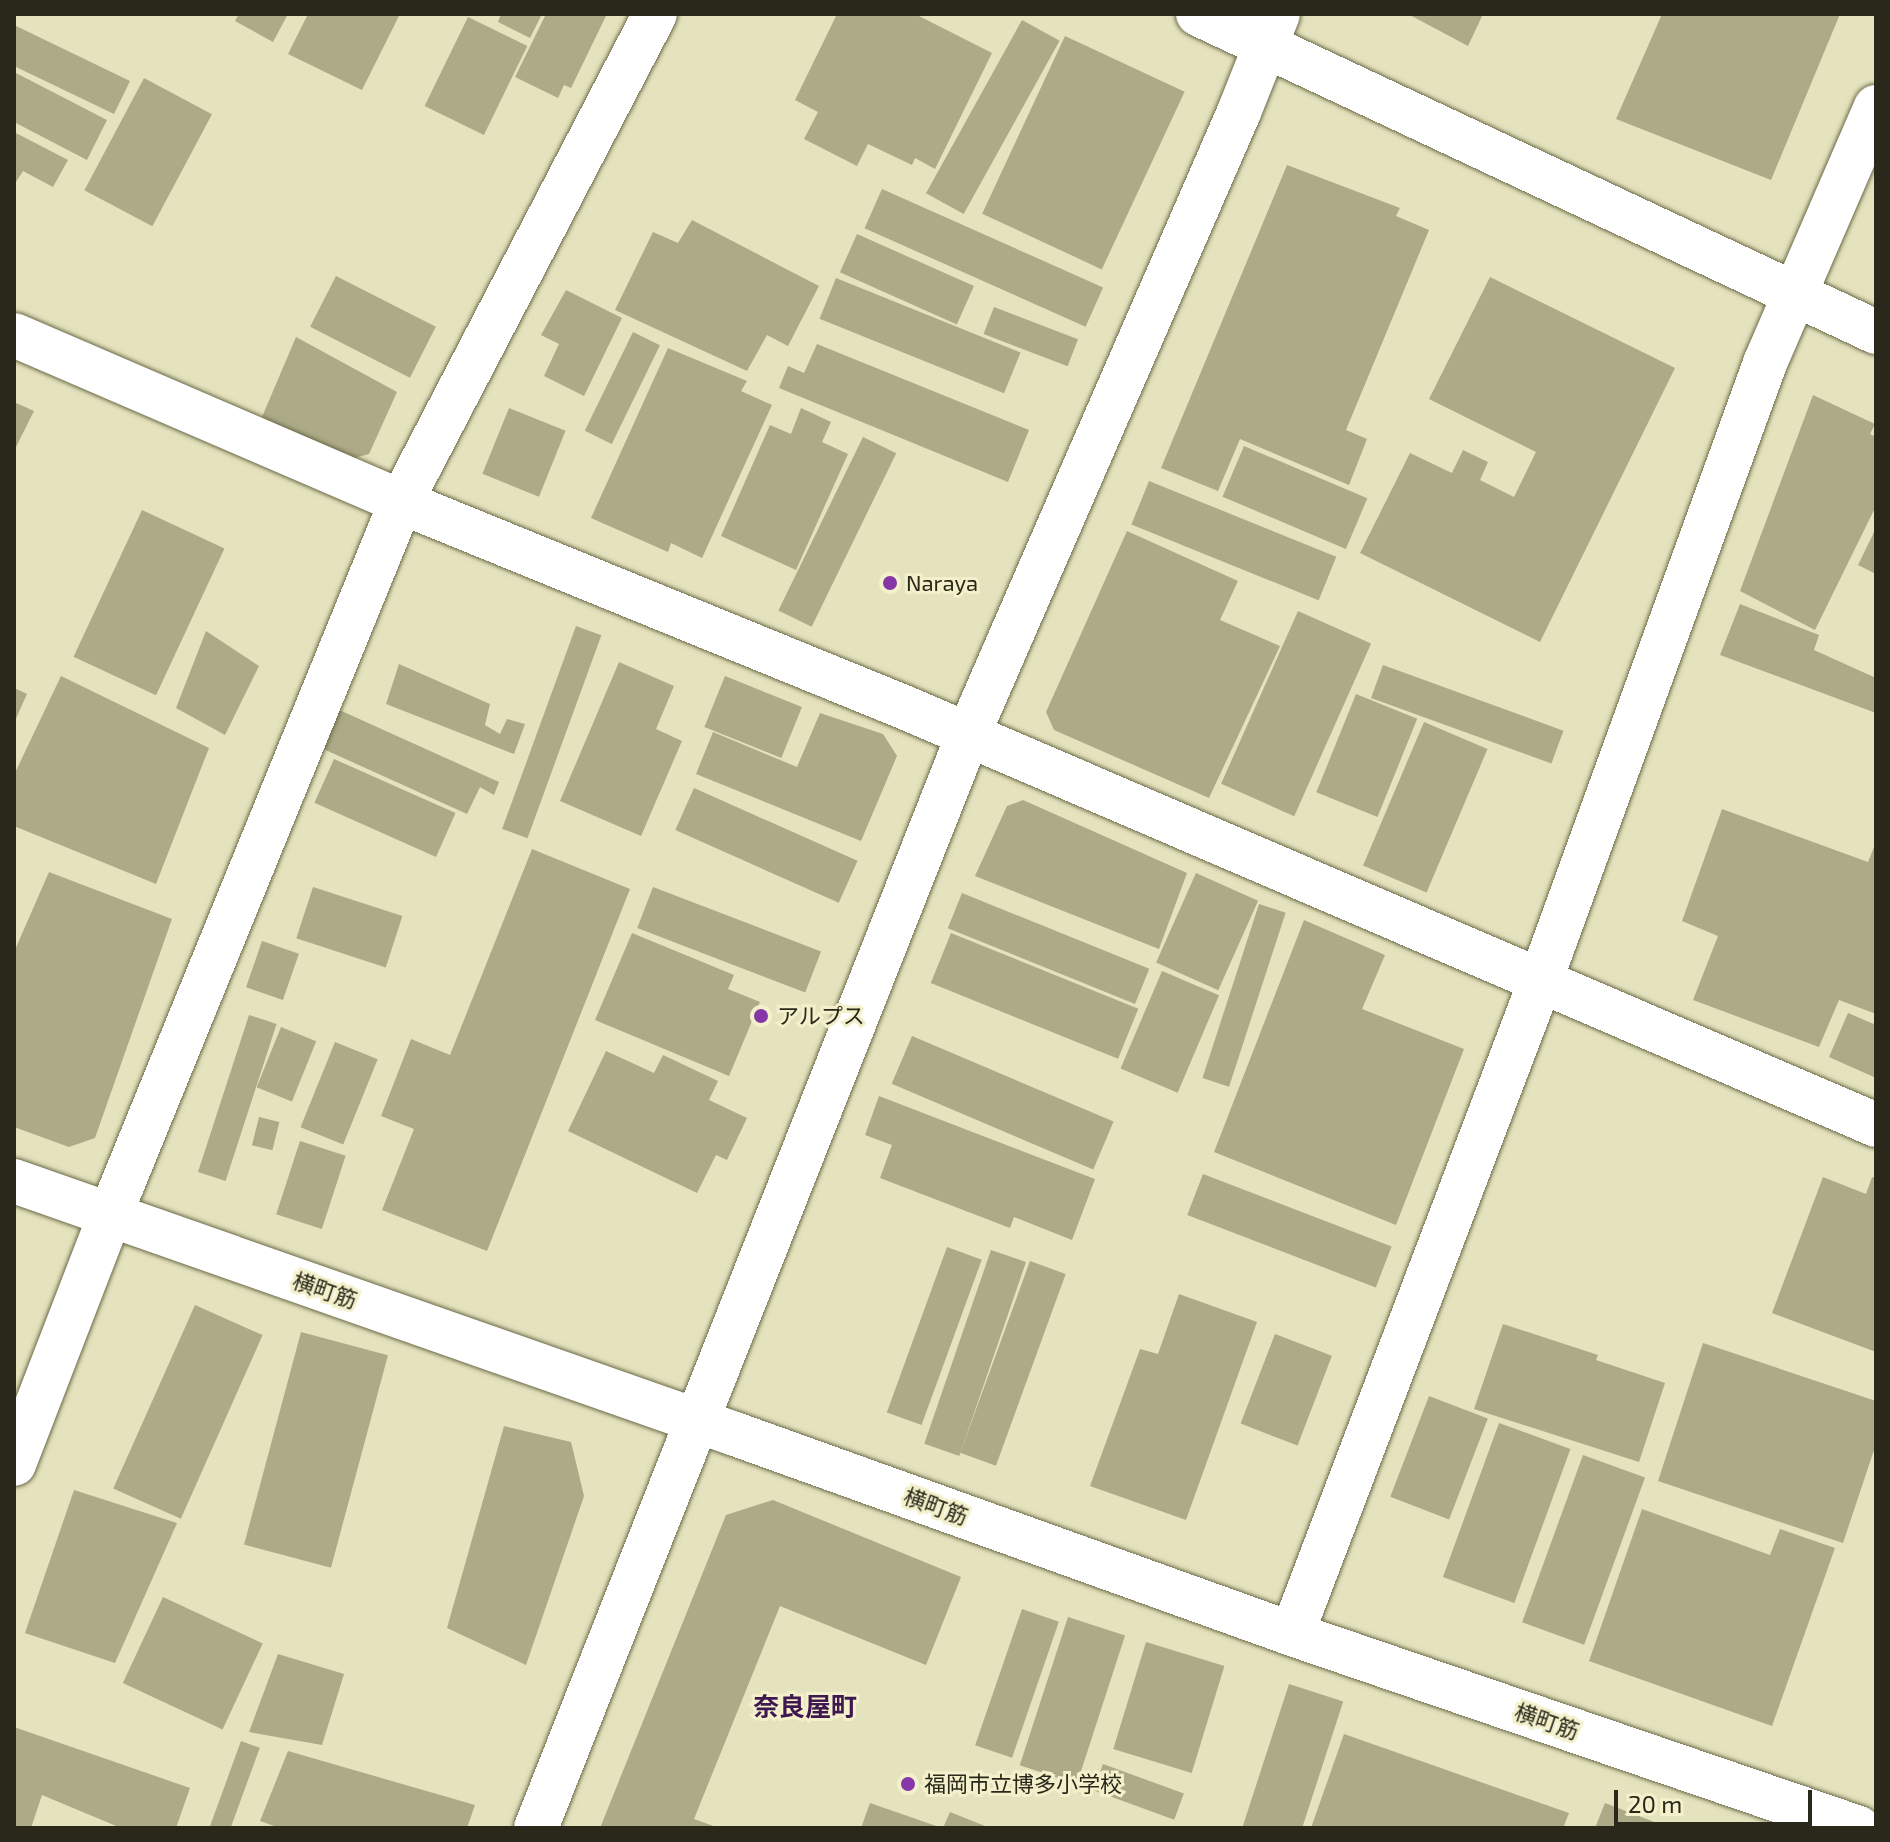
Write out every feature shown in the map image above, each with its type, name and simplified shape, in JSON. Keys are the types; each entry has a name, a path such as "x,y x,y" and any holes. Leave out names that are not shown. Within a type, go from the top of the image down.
{"street":[{"path":"14,1464 110,1215 401,502 655,14"},
{"path":"1198,14 1271,30 1876,332"},
{"path":"536,1828 968,735 1271,30"},
{"path":"1292,1634 1540,982 1765,363 1876,107"},
{"path":"14,335 401,502 968,735 1876,1125"},
{"name":"横町筋","path":"14,1181 1292,1634 1859,1828"}],"building":[{"path":"239,14 288,14 273,42 235,21"},
{"path":"308,14 400,14 362,90 288,54"},
{"path":"501,14 542,14 530,38 498,22"},
{"path":"546,14 606,16 571,88 564,85 558,98 515,77"},
{"path":"837,14 915,14 992,53 935,169 915,158 912,165 868,144 857,166 804,139 818,112 795,100"},
{"path":"1408,14 1483,14 1468,46"},
{"path":"1662,14 1840,14 1771,180 1616,119"},
{"path":"468,17 527,46 484,135 425,106"},
{"path":"1022,20 1060,41 964,214 926,193"},
{"path":"14,25 130,81 114,114 14,66"},
{"path":"1065,36 1185,92 1102,269 982,214"},
{"path":"14,72 107,120 87,160 14,122"},
{"path":"144,78 212,114 152,226 84,190"},
{"path":"14,132 68,160 53,187 23,171 14,185"},
{"path":"1287,165 1400,208 1396,216 1429,230 1346,430 1367,439 1349,485 1240,439 1218,491 1161,468"},
{"path":"882,189 1103,287 1086,327 865,228"},
{"path":"692,220 819,286 788,346 767,335 747,371 615,310 653,232 678,243"},
{"path":"857,234 974,286 957,324 840,272"},
{"path":"336,276 436,327 410,378 310,327"},
{"path":"1490,277 1675,368 1540,642 1360,553 1410,453 1452,473 1463,450 1488,462 1480,480 1514,497 1536,452 1429,399"},
{"path":"836,278 1021,353 1004,393 820,319"},
{"path":"566,290 622,318 584,396 544,376 559,344 541,335"},
{"path":"994,307 1078,339 1068,366 984,334"},
{"path":"633,332 660,345 612,444 585,431"},
{"path":"296,337 397,392 369,454 343,461 262,417"},
{"path":"817,344 1029,430 1008,482 779,388 788,366 804,373"},
{"path":"668,348 747,381 741,391 772,405 702,558 671,543 668,552 591,518"},
{"path":"1813,395 1875,424 1870,434 1876,437 1876,506 1815,630 1740,591"},
{"path":"14,402 34,411 14,451"},
{"path":"509,408 566,431 539,497 482,474"},
{"path":"801,408 831,422 822,442 848,454 796,570 721,536 770,425 791,434"},
{"path":"863,437 896,453 812,627 778,610"},
{"path":"1244,446 1367,498 1346,549 1223,497"},
{"path":"1149,481 1336,557 1319,600 1131,525"},
{"path":"142,510 224,548 156,695 74,657"},
{"path":"1876,528 1876,574 1858,565"},
{"path":"1127,531 1238,581 1220,620 1280,646 1209,798 1054,730 1046,712"},
{"path":"1740,604 1819,635 1814,650 1876,678 1876,713 1720,655"},
{"path":"1298,611 1371,644 1294,816 1221,784"},
{"path":"576,626 601,635 527,838 502,829"},
{"path":"206,631 259,666 225,735 176,708"},
{"path":"619,662 674,686 656,729 682,741 641,836 560,801"},
{"path":"399,664 490,704 485,725 500,734 507,719 525,724 514,754 386,704"},
{"path":"1383,665 1563,731 1551,764 1371,698"},
{"path":"61,676 209,748 156,884 14,826 14,775"},
{"path":"725,676 802,707 781,758 704,727"},
{"path":"14,688 27,694 14,723"},
{"path":"1356,694 1417,719 1377,817 1316,792"},
{"path":"326,704 499,782 494,795 480,787 467,814 319,747"},
{"path":"820,713 883,734 897,756 861,841 696,774 713,732 797,767"},
{"path":"1424,722 1488,749 1427,893 1363,866"},
{"path":"334,759 456,813 436,857 314,803"},
{"path":"694,788 858,861 839,903 675,830"},
{"path":"1023,800 1187,873 1159,949 975,876 1007,806"},
{"path":"1722,809 1868,862 1876,842 1876,1014 1839,1000 1819,1047 1693,1000 1718,936 1682,921"},
{"path":"532,849 630,889 487,1251 382,1210 414,1129 381,1116 411,1039 450,1055"},
{"path":"49,872 172,919 95,1138 69,1147 14,1127 14,952"},
{"path":"1196,873 1258,901 1218,990 1156,963"},
{"path":"313,887 402,916 386,967 296,938"},
{"path":"653,887 821,952 805,993 637,928"},
{"path":"962,893 1149,969 1135,1004 948,928"},
{"path":"1259,904 1286,913 1229,1087 1202,1078"},
{"path":"1304,920 1385,955 1362,1009 1464,1049 1396,1225 1214,1152"},
{"path":"632,933 734,975 728,989 760,1002 729,1076 595,1020"},
{"path":"951,933 1138,1009 1118,1059 931,983"},
{"path":"262,941 299,954 283,1000 246,987"},
{"path":"1162,971 1219,995 1178,1093 1121,1069"},
{"path":"1848,1013 1876,1025 1876,1078 1829,1057"},
{"path":"249,1015 277,1024 226,1181 198,1172"},
{"path":"281,1027 316,1041 292,1102 257,1087"},
{"path":"912,1036 1114,1122 1093,1169 892,1084"},
{"path":"335,1042 378,1059 343,1145 301,1127"},
{"path":"606,1051 654,1073 663,1055 718,1081 709,1100 747,1118 727,1160 716,1155 697,1193 568,1131"},
{"path":"879,1096 1095,1179 1072,1240 1014,1217 1010,1228 880,1178 892,1145 865,1135"},
{"path":"259,1117 279,1122 272,1150 252,1145"},
{"path":"300,1141 346,1156 322,1229 276,1214"},
{"path":"1203,1174 1392,1246 1376,1287 1187,1215"},
{"path":"1823,1177 1866,1194 1872,1177 1876,1178 1876,1352 1772,1313"},
{"path":"947,1247 982,1260 922,1425 887,1412"},
{"path":"991,1250 1026,1262 959,1456 924,1444"},
{"path":"1030,1261 1066,1274 996,1466 960,1453"},
{"path":"1179,1294 1257,1322 1186,1520 1090,1486 1140,1349 1158,1354"},
{"path":"195,1305 263,1335 181,1519 113,1489"},
{"path":"1503,1324 1598,1355 1596,1360 1665,1383 1639,1462 1474,1409"},
{"path":"301,1332 388,1355 331,1568 244,1545"},
{"path":"1275,1334 1332,1356 1298,1445 1241,1424"},
{"path":"1703,1343 1876,1401 1876,1444 1843,1543 1658,1481"},
{"path":"1429,1396 1488,1419 1449,1519 1390,1497"},
{"path":"1499,1423 1570,1449 1514,1603 1443,1577"},
{"path":"504,1426 571,1442 584,1496 526,1665 447,1628"},
{"path":"1583,1455 1645,1478 1584,1645 1522,1622"},
{"path":"74,1490 177,1523 115,1663 25,1633"},
{"path":"773,1500 961,1577 926,1665 780,1606 694,1819 719,1828 600,1828 726,1515"},
{"path":"1642,1509 1770,1555 1780,1529 1835,1548 1772,1726 1589,1661"},
{"path":"163,1597 263,1643 223,1730 123,1683"},
{"path":"1022,1609 1059,1622 1012,1758 975,1745"},
{"path":"1068,1617 1125,1636 1077,1784 1020,1765"},
{"path":"1146,1642 1224,1666 1192,1773 1113,1749"},
{"path":"278,1654 344,1674 322,1745 249,1732"},
{"path":"1289,1684 1343,1702 1302,1828 1242,1828"},
{"path":"14,1727 190,1788 176,1828 121,1828 42,1795 31,1828 14,1828"},
{"path":"1344,1734 1569,1813 1563,1828 1311,1828"},
{"path":"241,1741 260,1748 231,1828 210,1827"},
{"path":"288,1751 475,1805 467,1828 280,1828 260,1821"},
{"path":"1103,1764 1184,1793 1174,1820 1093,1790"},
{"path":"870,1803 942,1828 861,1828"},
{"path":"1605,1803 1670,1828 1595,1828"},
{"path":"950,1812 990,1828 943,1828"}],"place":[{"name":"Naraya","path":"890,583"},
{"name":"アルプス","path":"761,1016"},
{"name":"福岡市立博多小学校","path":"908,1784"}],"district":[{"name":"奈良屋町","path":"805,1706"}]}
